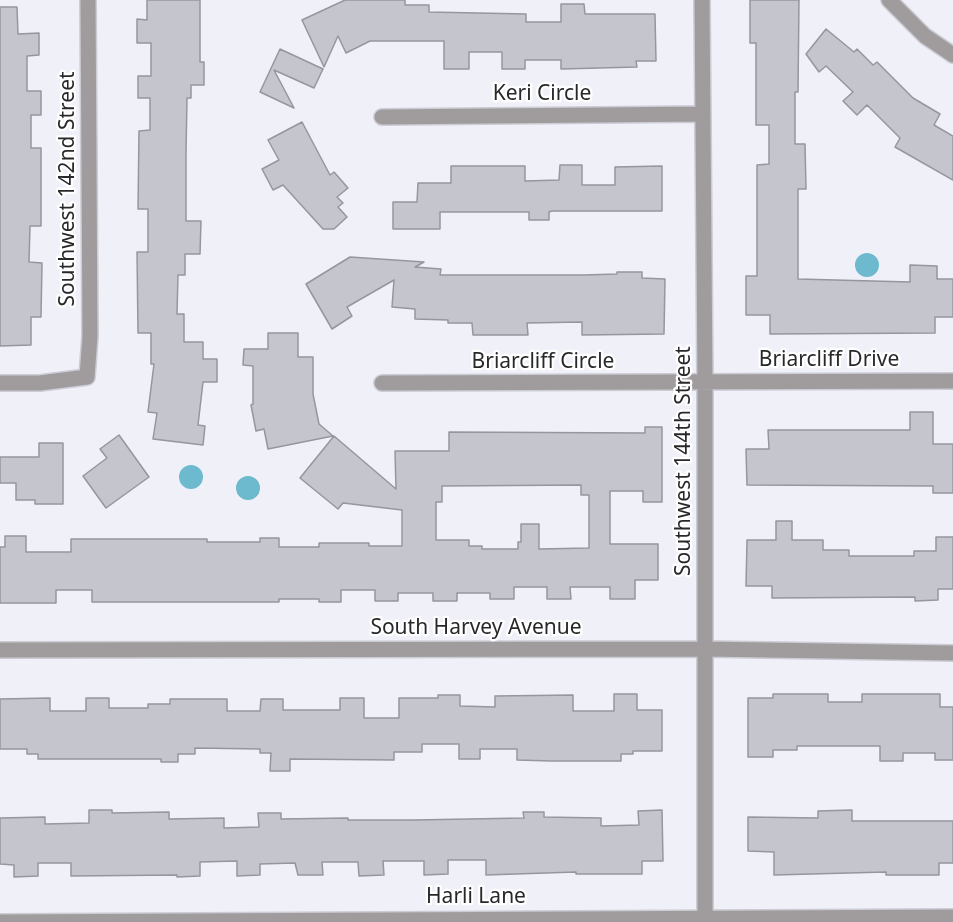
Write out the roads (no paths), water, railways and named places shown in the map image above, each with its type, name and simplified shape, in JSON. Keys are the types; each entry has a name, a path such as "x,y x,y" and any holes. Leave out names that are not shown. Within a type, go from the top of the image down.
{"street":[{"name":"Southwest 142nd Street","path":"0,383 40,383 87,377 90,336 88,0"},
{"name":"Southwest 144th Street","path":"702,0 705,920"},
{"path":"889,0 925,36 953,55"},
{"name":"Keri Circle","path":"382,117 703,114"},
{"name":"Briarcliff Drive","path":"705,382 953,381"},
{"name":"Briarcliff Circle","path":"382,383 705,382"},
{"name":"South Harvey Avenue","path":"0,650 705,649 953,653"},
{"name":"Harli Lane","path":"0,922 705,920 953,916"}],"water":[{"path":"867,253 872,254 878,260 878,270 872,276 867,277 862,276 856,270 855,265 856,260 862,254"},
{"path":"191,465 196,466 202,472 202,482 196,488 191,489 186,488 180,482 179,477 180,472 186,466"},
{"path":"248,476 253,477 259,483 259,493 253,499 248,500 243,499 237,493 236,488 237,483 243,477"}]}
